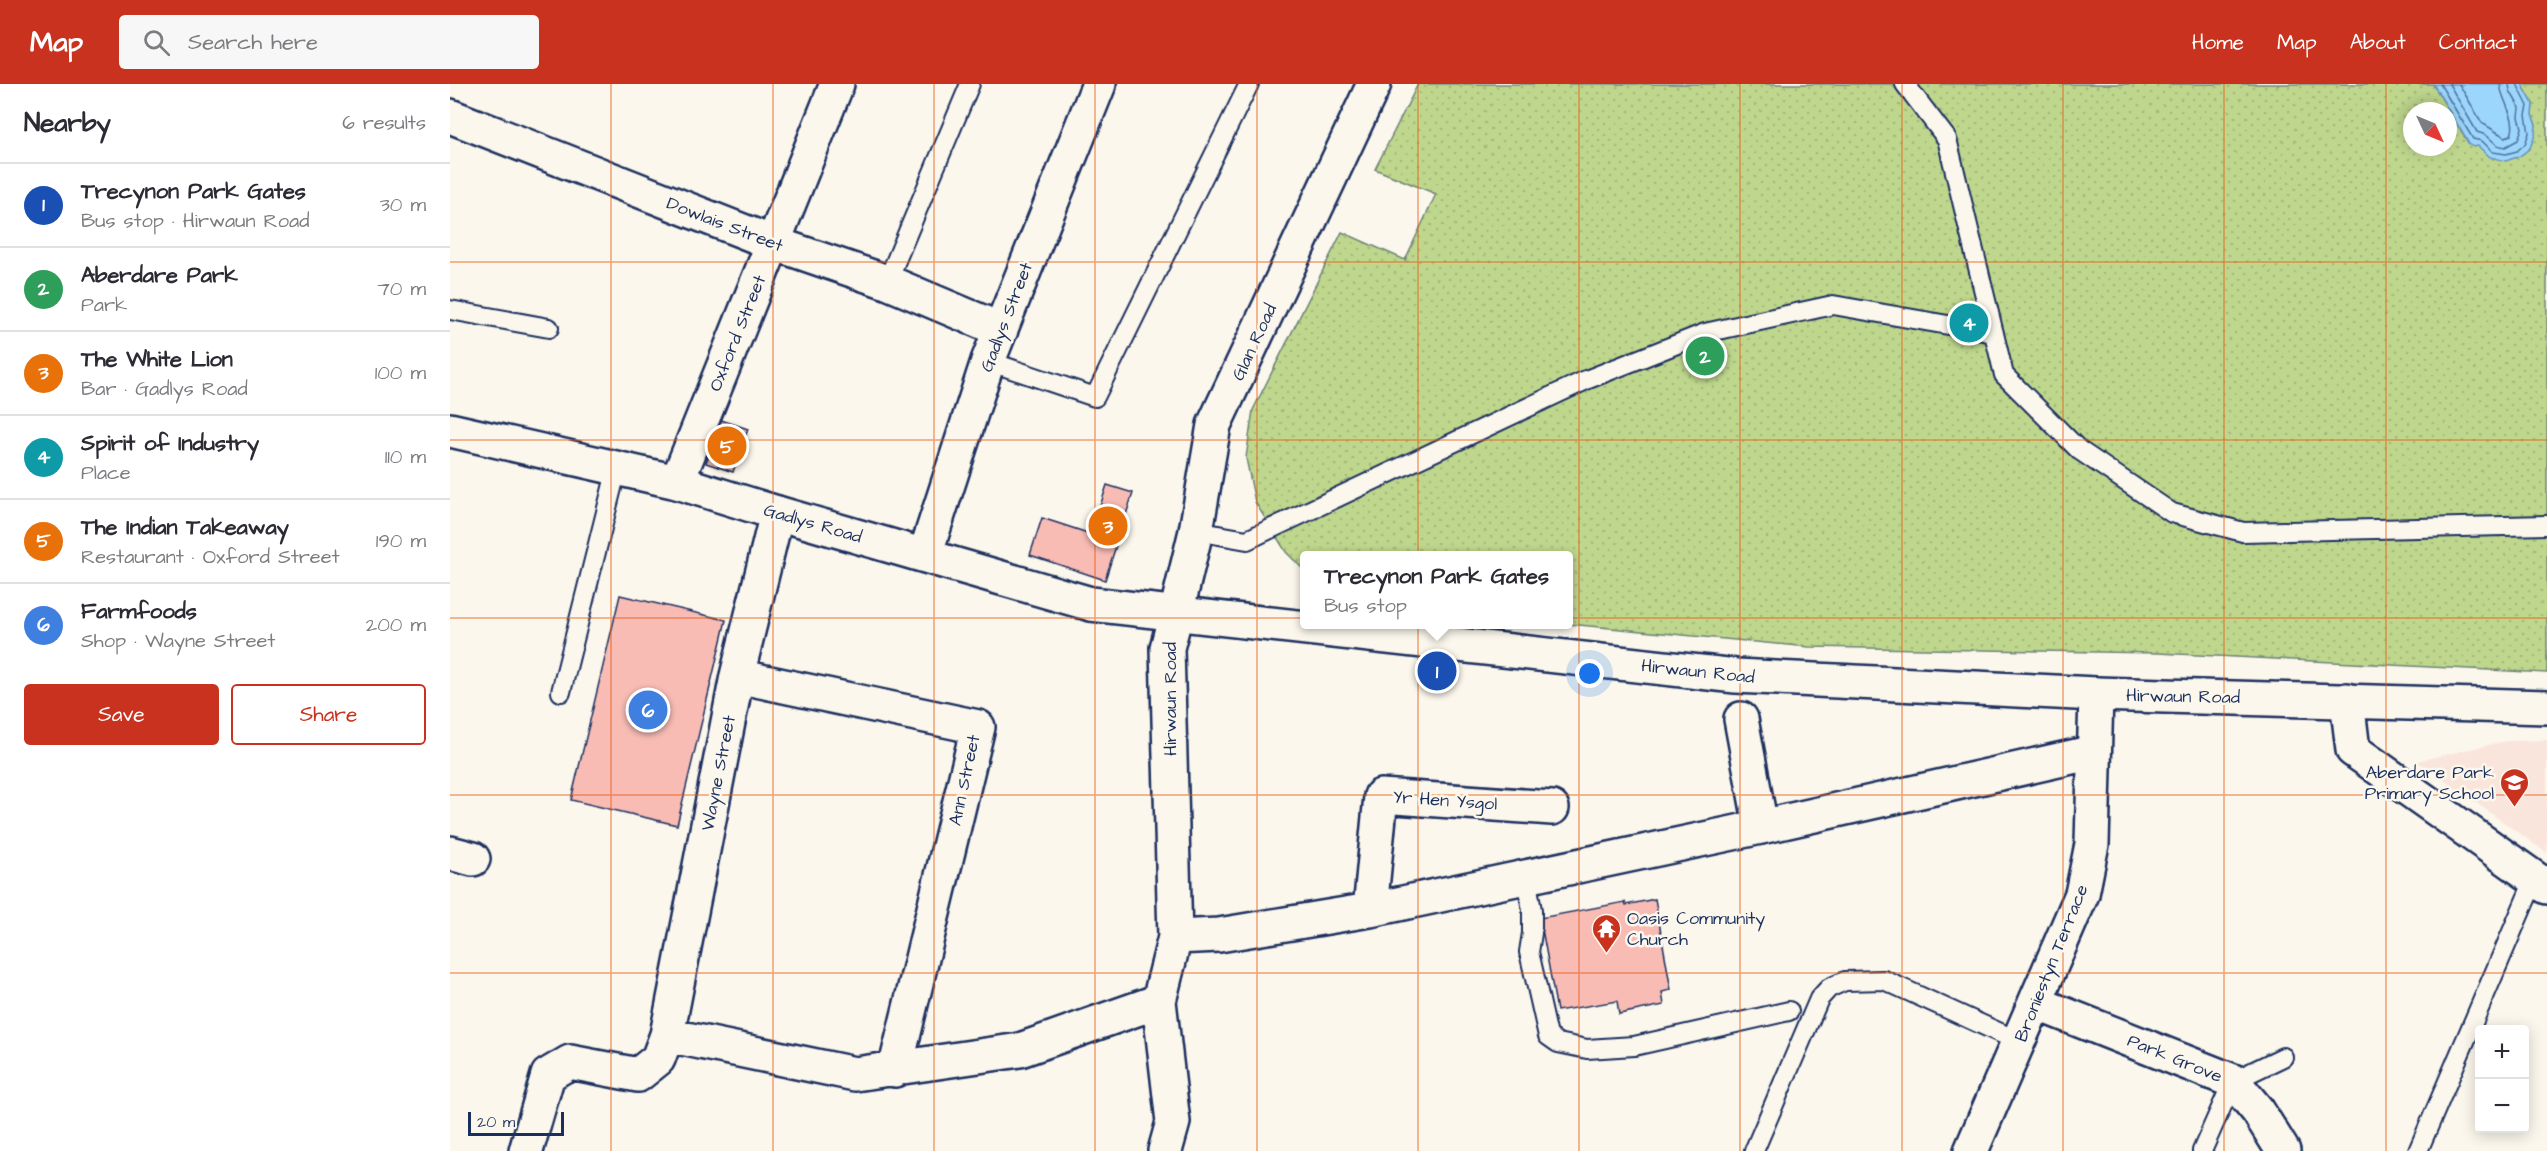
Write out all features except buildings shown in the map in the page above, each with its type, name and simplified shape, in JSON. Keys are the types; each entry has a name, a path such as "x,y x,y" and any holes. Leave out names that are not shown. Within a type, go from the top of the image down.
{"street":[{"name":"Oxford Street","path":"677,482 837,84"},
{"name":"Gadlys Street","path":"925,555 988,361 1099,84"},
{"name":"Glan Road","path":"1176,614 1196,531 1214,425 1374,84"},
{"name":"Dowlais Street","path":"450,116 773,243 887,282 1001,330"},
{"name":"Gadlys Road","path":"450,430 677,482 1091,604 1176,614"},
{"name":"Wayne Street","path":"526,1151 548,1075 570,1062 638,1075 658,1059 667,1035 737,676 777,513"},
{"name":"Hirwaun Road","path":"1159,1001 1175,937 1167,648 1176,614 1300,628"},
{"name":"Hirwaun Road","path":"1311,629 1736,676 2096,694 2547,707"},
{"name":"Ann Street","path":"737,676 978,727 896,1070"},
{"name":"Broniestyn Terrace","path":"1971,1151 2082,894 2092,844 2096,694"},
{"path":"2347,700 2353,750 2541,883"},
{"path":"1741,719 1761,827"},
{"path":"1175,937 1219,935 1370,910 1761,827 2094,752"},
{"name":"Yr Hen Ysgol","path":"1370,910 1381,795 1552,808"},
{"path":"667,1035 855,1074 896,1070 1020,1050 1159,1001 1173,1122 1167,1147"},
{"name":"Park Grove","path":"2036,1003 2233,1081 2258,1111 2283,1151"}],"lane":[{"path":"887,282 970,84"},
{"path":"988,361 1095,397 1249,84"},
{"path":"1905,84 1947,139 2004,375 2079,450 2172,513 2243,532 2547,525"},
{"path":"1196,531 1247,540 1586,380 1705,333 1833,305 1994,333"},
{"path":"450,310 549,328"},
{"path":"561,692 617,468"},
{"path":"1526,877 1532,910 1533,933 1529,952 1548,1036 1558,1043 1587,1049 1634,1046 1790,1011"},
{"path":"2418,1151 2541,883"},
{"path":"1754,1151 1819,999 1829,988 1845,981 1884,980 2020,1042"},
{"path":"2202,1151 2233,1081 2283,1057"}],"shaded area":[{"name":"Aberdare Park Primary School","path":"2547,740 2547,853 2417,761 2506,741"}],"green space":[{"path":"1418,84 2433,84 2444,102 2403,102 2403,156 2457,156 2457,124 2469,144 2536,125 2532,115 2533,104 2522,84 2547,84 2547,673 2158,653 1809,647 1573,624 1573,551 1300,551 1300,566 1286,552 1255,502 1246,458 1253,410 1342,232 1405,260 1436,194 1375,169"}],"water":[{"path":"2433,84 2522,84 2533,104 2532,115 2536,125 2530,148 2520,156 2506,161 2490,157 2478,146 2473,147 2469,144 2457,124 2457,102 2444,102"}],"place":[{"name":"Spirit of Industry","path":"1969,323"},
{"name":"Aberdare Park","path":"1705,356"},
{"name":"The Indian Takeaway","path":"727,446"},
{"name":"The White Lion","path":"1108,526"},
{"name":"Trecynon Park Gates","path":"1437,671"},
{"name":"Farmfoods","path":"648,710"},
{"name":"Aberdare Park Primary School","path":"2515,808"},
{"name":"Oasis Community Church","path":"1606,954"}]}
